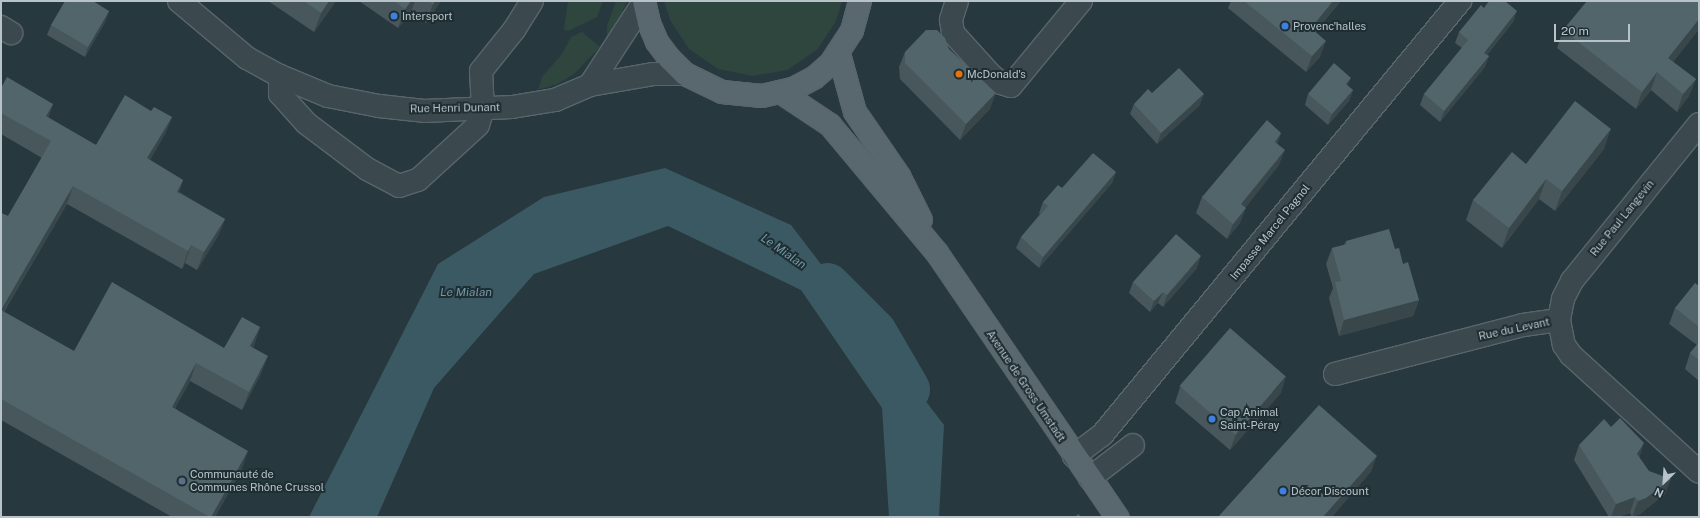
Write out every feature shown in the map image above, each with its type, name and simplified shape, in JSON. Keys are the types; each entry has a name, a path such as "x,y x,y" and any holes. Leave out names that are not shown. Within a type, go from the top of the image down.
{"main road":[{"path":"644,2 649,23 658,42 670,59 685,74 722,92 755,96 782,93 814,78 839,54 852,31 860,1"},
{"name":"Avenue de Gross Umstadt","path":"839,54 855,112 899,176 937,253"},
{"name":"Avenue de Gross Umstadt","path":"782,93 830,125 937,253 1117,517"}],"street":[{"name":"Rue Henri Dunant","path":"179,1 247,58 280,76 328,96 379,106 424,110 483,109 534,105 555,100 590,85 654,74 685,74"},
{"path":"280,76 280,94 306,123 367,169 399,186 418,180 478,125 483,109 481,71 514,30 532,1"},
{"path":"957,1 951,20 953,33 991,75 1001,83 1011,86 1080,3"},
{"name":"Impasse Marcel Pagnol","path":"1074,456 1102,435 1460,1"},
{"path":"590,85 644,2"},
{"name":"Rue Paul Langevin","path":"1559,320 1563,299 1576,275 1699,124"},
{"name":"Rue du Levant","path":"1335,374 1523,325 1559,320 1564,345 1571,355 1699,472"},
{"path":"1090,478 1133,445"}],"green space":[{"path":"568,1 603,1 597,17 568,31 564,30"},
{"path":"616,1 627,1 621,15 607,37 607,26"},
{"path":"664,1 842,1 836,21 817,50 787,70 753,76 718,69 689,49 670,20"},
{"path":"582,32 600,47 574,74 557,84 538,90 542,77 562,54 571,37"}],"water":[{"name":"Le Mialan","path":"665,168 791,225 944,425 939,517 889,517 882,408 801,290 668,226 534,274 434,388 377,517 309,517 438,264 544,197"}],"building":[{"path":"65,1 93,1 109,11 88,47 51,25"},
{"path":"304,1 329,1 321,13"},
{"path":"394,1 411,1 405,9"},
{"path":"428,1 435,1 433,4"},
{"path":"1244,1 1333,1 1311,28 1326,41 1312,56"},
{"path":"1489,1 1505,1 1517,11 1484,53 1489,56 1444,111 1424,94 1468,40 1459,32 1481,5 1484,8"},
{"path":"1587,1 1699,1 1699,19 1668,58 1696,79 1683,94 1657,72 1642,92 1563,30"},
{"path":"926,30 937,30 945,38 949,49 996,93 966,124 905,63 905,52"},
{"path":"1334,63 1351,78 1346,84 1353,90 1332,114 1308,94"},
{"path":"1179,68 1204,94 1161,133 1134,104 1148,89 1152,93"},
{"path":"7,77 53,104 46,116 96,145 125,95 151,111 154,107 172,117 147,158 183,180 177,192 225,219 204,252 191,245 188,251 73,186 1,310 1,213 8,216 51,141 1,113 1,88"},
{"path":"1575,101 1611,129 1562,191 1546,179 1509,228 1473,200 1512,152 1526,164"},
{"path":"1267,120 1281,133 1275,142 1285,150 1241,204 1246,208 1233,224 1202,197"},
{"path":"1093,153 1116,172 1043,257 1021,237 1048,206 1043,202 1058,185 1062,188"},
{"path":"1389,229 1395,249 1399,248 1403,264 1408,262 1419,300 1344,320 1335,282 1341,281 1332,248 1347,244 1346,241"},
{"path":"1176,234 1201,256 1167,295 1163,292 1154,301 1133,282"},
{"path":"112,282 224,348 242,317 260,327 250,346 268,356 249,392 196,363 172,407 248,451 211,517 1,399 1,310 74,351"},
{"path":"1695,283 1699,286 1699,327 1675,308"},
{"path":"1230,328 1286,377 1235,435 1179,386"},
{"path":"1699,342 1699,360 1690,353"},
{"path":"1319,405 1377,456 1323,517 1218,517"},
{"path":"1620,418 1644,443 1637,454 1649,471 1671,479 1646,498 1638,501 1635,497 1616,504 1579,445 1604,419 1611,427"}],"waterway":[{"name":"Le Mialan","path":"827,285 874,332 907,389"}],"place":[{"name":"Intersport","path":"394,16"},
{"name":"Provenc'halles","path":"1285,26"},
{"name":"McDonald's","path":"959,74"},
{"name":"Cap Animal Saint-Péray","path":"1212,419"},
{"name":"Communauté de Communes Rhône Crussol","path":"182,481"},
{"name":"Décor Discount","path":"1283,491"}]}
